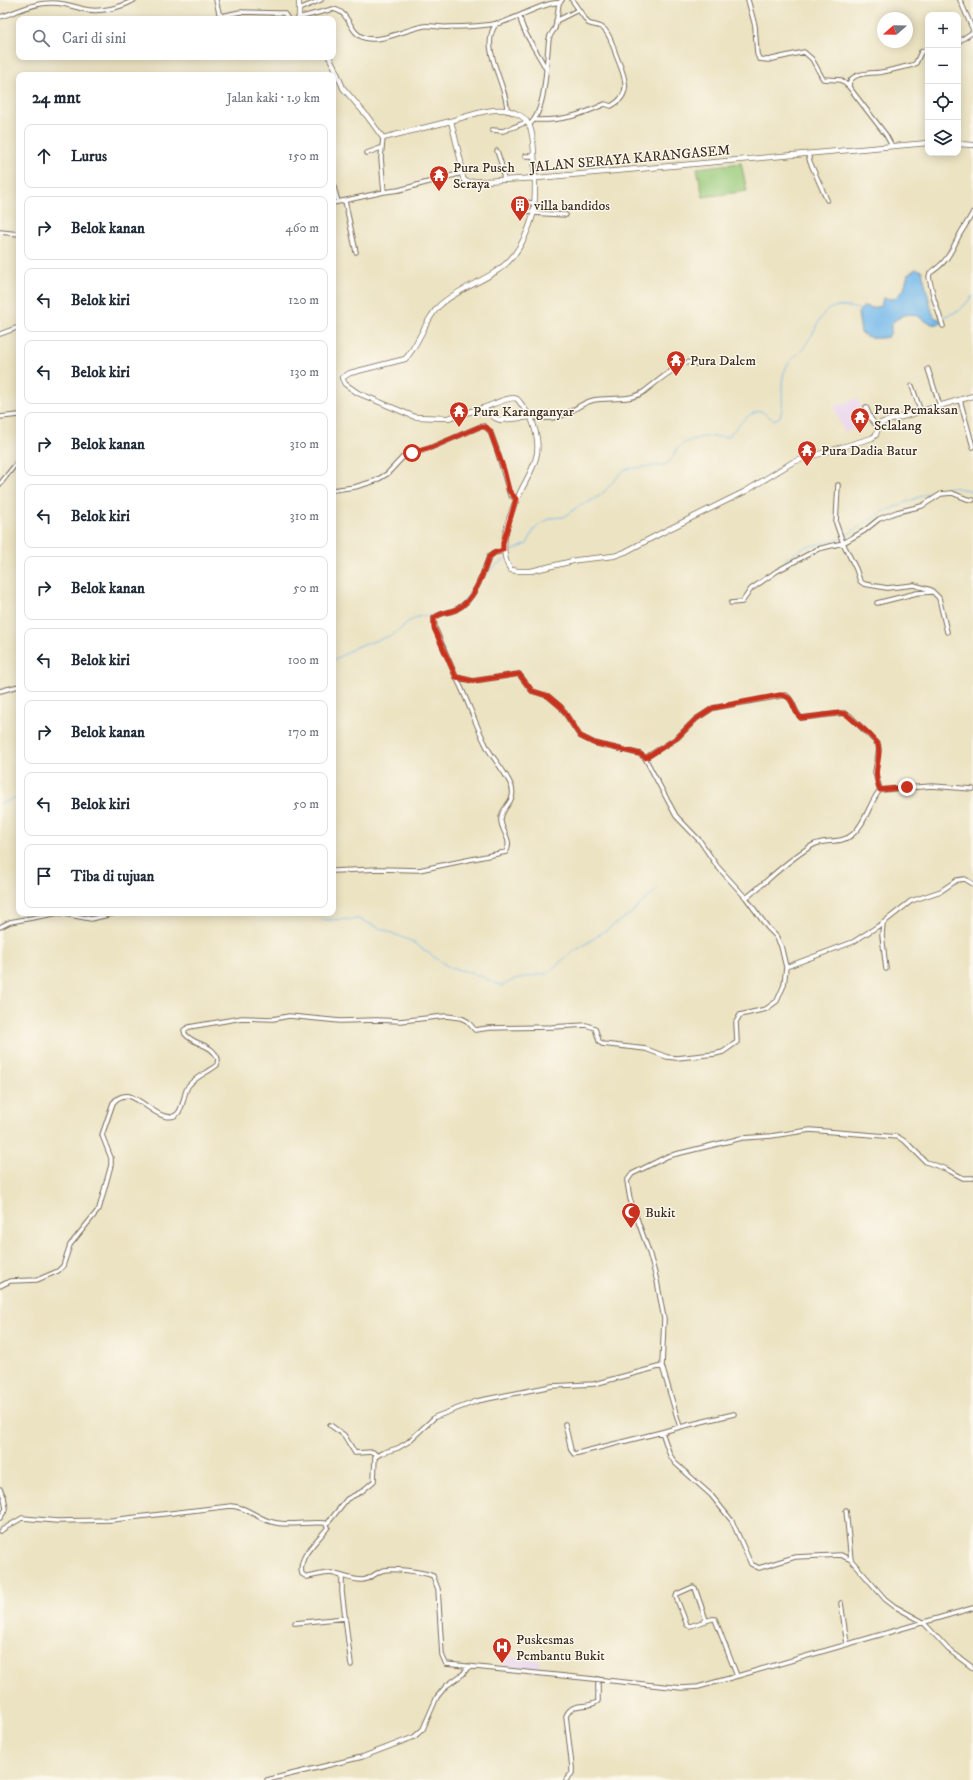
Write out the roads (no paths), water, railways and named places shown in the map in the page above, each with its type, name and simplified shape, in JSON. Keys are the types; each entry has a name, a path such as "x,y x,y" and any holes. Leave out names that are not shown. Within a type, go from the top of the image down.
{"street":[{"path":"0,18 48,2 59,3 82,9 96,10 114,8 134,0"},
{"path":"216,0 219,13 222,16 240,12 278,12 284,13 286,16"},
{"path":"298,16 299,0"},
{"path":"299,9 321,0"},
{"path":"492,130 503,131 528,124 536,120 556,119 580,115 605,104 611,106 620,100 623,94 626,79 610,37 600,26 588,23 572,0"},
{"path":"748,0 755,26 757,54 759,59 768,60 804,52 812,59 823,79 841,80 849,87 886,135 892,146"},
{"path":"960,0 973,31 961,40"},
{"path":"306,16 333,9 342,12 358,35 370,39 425,26 449,27 497,23 520,16 531,9 554,2 560,2 556,22 550,36 545,85 536,120"},
{"path":"556,22 578,10"},
{"path":"520,16 524,31 538,52 547,70"},
{"path":"497,23 492,32 491,42 496,72 506,97 507,111"},
{"path":"849,87 850,81 856,76 913,65 916,63 921,52 925,51"},
{"path":"331,60 343,88 367,116 383,138 381,148 384,192"},
{"path":"383,138 490,111 514,112 528,124 532,136 534,178 533,212 524,238 514,255 501,269 453,295 434,311 405,359 350,373 342,378 345,384 358,392 415,417 448,418 483,408 510,398 515,398 518,400 523,409 531,417 537,438 537,451 534,465 516,499 503,543 504,558 511,570 521,572 531,571 577,560 614,556 746,491 796,461 872,438 876,435 878,427 882,423 973,396"},
{"path":"336,195 338,202 345,201 399,190 462,173 461,162 450,121"},
{"name":"JALAN SERAYA KARANGASEM","path":"462,173 463,178 467,182 504,180 925,143"},
{"path":"961,144 973,145"},
{"path":"367,153 381,148"},
{"path":"497,151 503,170 504,180"},
{"path":"808,154 810,162 827,200"},
{"path":"525,156 533,156"},
{"path":"345,201 356,252"},
{"path":"521,206 521,202 534,203"},
{"path":"527,211 566,215"},
{"path":"943,326 929,276 930,273 940,267 952,251 960,233 973,212"},
{"path":"0,232 16,234"},
{"path":"0,334 16,328"},
{"path":"483,408 495,418 500,420 531,417 555,418 564,415 589,401 634,396 688,362 693,362 696,364"},
{"path":"928,369 940,406"},
{"path":"912,386 921,412"},
{"path":"960,400 973,447"},
{"path":"866,407 871,419 878,427"},
{"path":"0,416 16,416"},
{"path":"336,490 370,483 387,474 403,457 430,448 484,426 490,431 504,470 509,491 516,499"},
{"path":"0,484 16,464"},
{"path":"838,485 836,524 860,581 864,584 887,588 918,585 935,592 939,598 947,632"},
{"path":"731,603 742,602 750,590 761,581 812,552 843,543 864,531 879,519 897,512 922,506 941,494 952,493 973,500"},
{"path":"336,871 379,869 419,870 506,852 509,848 501,822 501,812 511,802 513,796 512,788 487,747 466,696 434,628 434,618 457,609 464,604 471,596 489,557 494,553 503,550"},
{"path":"877,603 918,592 935,592"},
{"path":"0,1286 10,1280 37,1280 58,1271 63,1266 70,1246 99,1209 111,1165 111,1158 102,1135 113,1104 116,1100 124,1096 129,1096 163,1116 178,1114 188,1086 216,1065 218,1059 211,1048 193,1041 184,1034 184,1030 189,1026 242,1018 273,1019 289,1016 340,1021 400,1021 446,1016 461,1018 467,1021 475,1030 489,1028 591,1025 595,1028 599,1041 602,1044 646,1049 667,1057 694,1057 723,1052 737,1042 736,1022 738,1016 743,1013 766,1009 774,1004 784,985 786,967 779,940 764,923 746,898 717,866 700,842 676,816 646,758 640,754 594,743 580,736 561,707 548,696 532,691 519,674 473,681 456,677"},
{"path":"0,691 16,687"},
{"path":"646,758 671,743 696,719 713,708 780,695 790,697 798,715 801,718 844,713 850,715 875,740 879,747 876,772 880,790 862,822 852,835 837,841 821,842 811,846 787,861 746,898"},
{"path":"880,790 932,786 973,789"},
{"path":"786,967 853,942 883,923 911,902 941,891 956,880 965,879 973,884"},
{"path":"0,927 15,921 42,916"},
{"path":"78,916 91,918 101,916"},
{"path":"883,923 882,943 886,969"},
{"path":"680,1428 662,1366 664,1319 651,1259 627,1188 627,1181 632,1174 655,1161 683,1151 709,1147 742,1138 771,1136 810,1130 898,1137 906,1142 926,1162 946,1169 963,1178 973,1178"},
{"path":"662,1366 594,1384 552,1386 477,1401 435,1417 408,1442 398,1448 377,1456 375,1460 374,1481 361,1492 347,1499 328,1524 328,1527 306,1554 303,1562 302,1574 307,1577 324,1573 360,1580 366,1579 382,1571 390,1570 427,1573 433,1576 438,1589 443,1660 448,1665 690,1688 737,1676 973,1608"},
{"path":"565,1424 574,1454 734,1414"},
{"path":"330,1425 344,1435 355,1453 373,1452 377,1456"},
{"path":"662,1432 670,1455 675,1463 711,1495 732,1521 751,1564 759,1568 795,1557 834,1554 841,1555 851,1560 885,1599 894,1606 923,1622 948,1649 973,1668"},
{"path":"0,1489 5,1504 0,1518"},
{"path":"0,1531 22,1518 57,1522 112,1520 231,1506 242,1507 259,1518 273,1523 285,1524 321,1522 328,1524"},
{"path":"846,1510 851,1560"},
{"path":"342,1576 342,1592 351,1664"},
{"path":"706,1620 696,1588 693,1587 677,1594 676,1597 686,1625 689,1626 713,1618 716,1621 737,1676"},
{"path":"841,1603 847,1644"},
{"path":"295,1623 346,1618"},
{"path":"267,1780 362,1757 414,1737 424,1729 438,1697 446,1686 463,1674 469,1666"},
{"path":"566,1780 572,1773 572,1767 566,1716 569,1711 576,1706 593,1705 598,1701 598,1679"},
{"path":"283,1775 284,1780"}],"water":[{"path":"916,269 922,271 932,312 935,318 940,319 942,323 929,323 919,317 908,314 900,317 891,324 891,332 888,337 874,338 861,333 858,313 864,306 871,308 881,306 883,298 894,299 904,289 908,274"}],"waterway":[{"path":"942,317 959,311 973,296"},
{"path":"507,556 510,552 527,544 534,530 539,525 551,518 564,517 579,506 591,501 602,494 622,472 627,469 667,464 677,449 684,443 702,438 727,437 746,418 755,412 761,411 774,420 780,417 782,407 782,382 787,366 805,346 824,313 837,306 861,310"},
{"path":"842,538 881,513 931,492 952,487 973,491"},
{"path":"785,559 805,547 839,540"},
{"path":"485,573 504,560"},
{"path":"458,607 473,590"},
{"path":"336,659 356,647 393,635 408,622 420,616 438,614"},
{"path":"0,804 16,797"},
{"path":"322,920 358,919 411,941 450,968 473,973 502,986 515,979 548,973 566,957 630,914 658,889"}],"place":[{"name":"Pura Puseh Seraya","path":"439,192"},
{"name":"villa bandidos","path":"520,222"},
{"name":"Pura Dalem","path":"676,377"},
{"name":"Pura Karanganyar","path":"459,428"},
{"name":"Pura Pemaksan Selalang","path":"860,434"},
{"name":"Pura Dadia Batur","path":"807,467"},
{"name":"Bukit","path":"631,1229"},
{"name":"Puskesmas Pembantu Bukit","path":"502,1664"}]}
